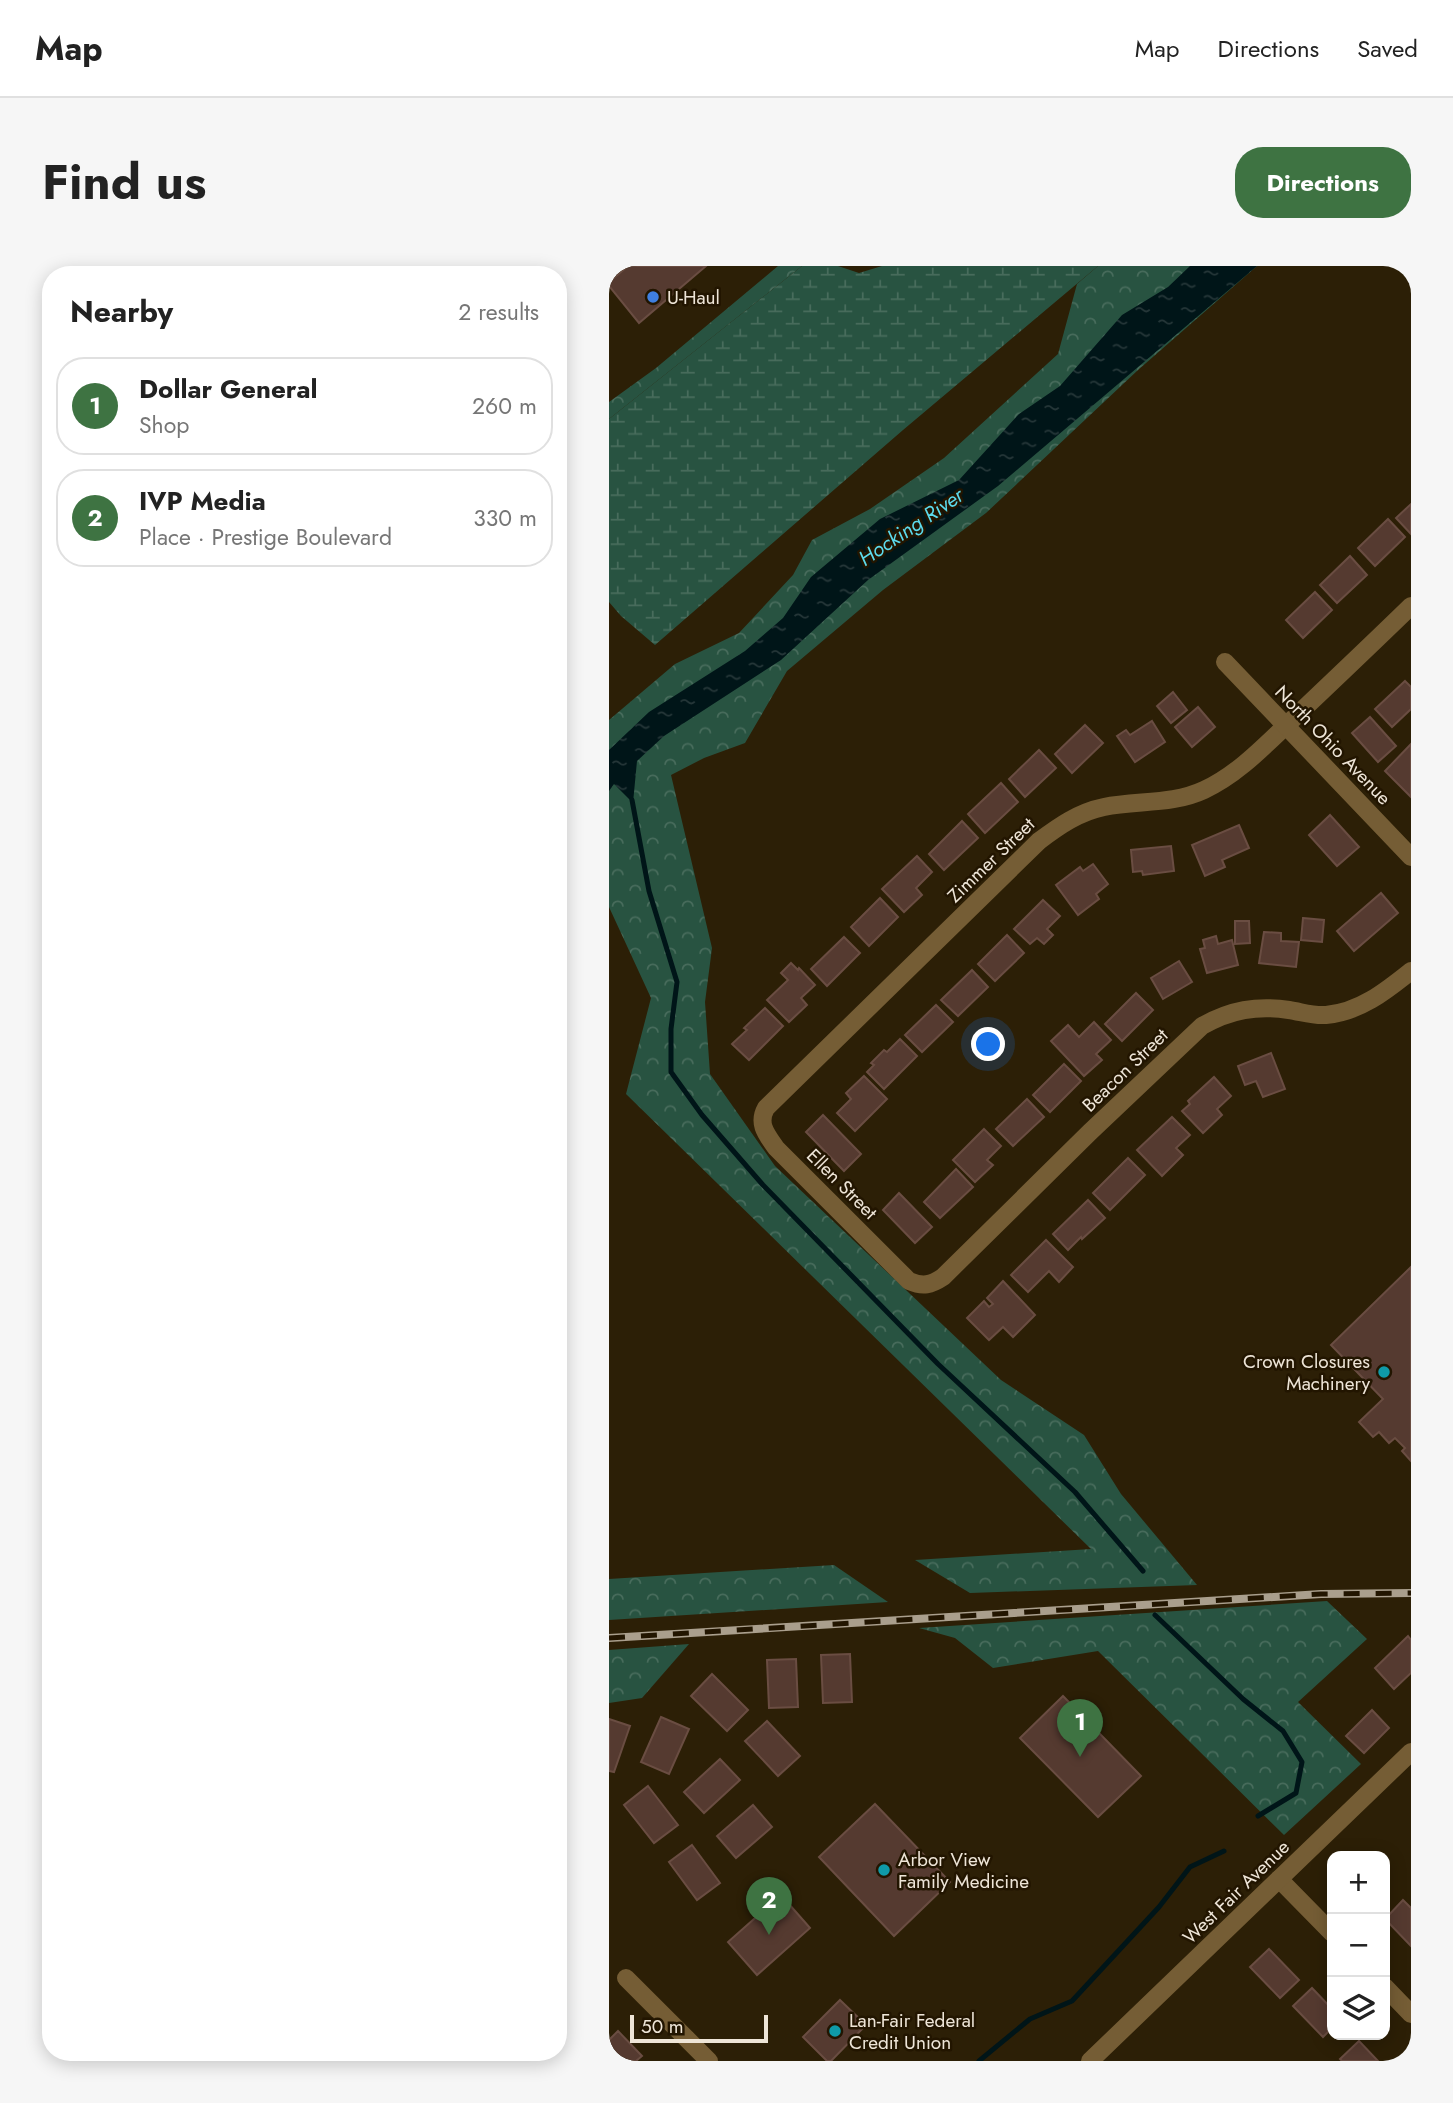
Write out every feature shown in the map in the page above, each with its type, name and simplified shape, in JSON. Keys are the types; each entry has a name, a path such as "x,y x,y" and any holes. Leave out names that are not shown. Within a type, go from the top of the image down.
{"street":[{"name":"Zimmer Street","path":"766,1108 1019,860 1060,825 1082,813 1105,807 1163,801 1201,791 1238,768 1411,606"},
{"name":"North Ohio Avenue","path":"1225,662 1411,856"},
{"name":"Beacon Street","path":"909,1281 920,1286 932,1284 943,1277 1202,1026 1215,1018 1249,1008 1266,1007 1312,1015 1341,1012 1366,1004 1411,971"},
{"name":"Ellen Street","path":"766,1108 761,1124 776,1148 909,1281"},
{"name":"West Fair Avenue","path":"1090,2061 1411,1752"},
{"path":"1279,1879 1327,1928"},
{"path":"626,1978 709,2061"},
{"path":"1390,1992 1411,2014"}],"green space":[{"path":"778,266 802,266 609,419 609,402 656,368"},
{"path":"802,266 838,266 859,273 882,266 1098,266 903,430 655,645 609,602 609,419"},
{"path":"1098,266 1257,266 1138,370 986,513 883,590 787,671 745,743 704,758 671,775 712,948 705,1002 710,1074 775,1166 1001,1380 1084,1435 1121,1494 1197,1585 970,1593 915,1560 1091,1549 626,1094 651,998 609,907 609,720 675,664 739,633 793,575 812,540 870,509 944,458 1058,354 1077,284"},
{"path":"834,1565 888,1602 609,1620 609,1579"},
{"path":"1327,1601 1367,1639 1298,1702 1361,1764 1284,1835 1098,1651 993,1668 955,1638 919,1628"},
{"path":"689,1644 642,1698 609,1703 609,1650"}],"water":[{"name":"Hocking River","path":"1190,266 1257,266 998,486 868,580 781,660 664,736 637,761 633,803 614,784 609,791 609,750 649,712 745,651 783,618 811,577 880,519 959,480 1019,414 1060,386 1122,315 1168,287"}],"building":[{"path":"628,266 706,266 639,323 609,286 609,282"},
{"path":"1411,504 1411,534 1396,518"},
{"path":"1388,519 1405,537 1375,566 1358,548"},
{"path":"1350,556 1367,575 1337,603 1320,585"},
{"path":"1315,592 1332,610 1303,638 1286,620"},
{"path":"1405,681 1411,687 1411,709 1392,727 1375,709"},
{"path":"1173,692 1187,710 1171,723 1157,706"},
{"path":"1198,707 1215,727 1192,747 1175,727"},
{"path":"1370,717 1396,746 1378,762 1352,733"},
{"path":"1152,721 1165,742 1135,762 1117,736 1126,730 1130,735"},
{"path":"1085,725 1103,743 1072,773 1055,754"},
{"path":"1411,744 1411,797 1385,771"},
{"path":"1039,750 1056,768 1025,797 1009,779"},
{"path":"1001,783 1018,802 985,833 968,814"},
{"path":"1330,815 1359,847 1337,866 1309,835"},
{"path":"962,821 978,838 944,870 929,854"},
{"path":"1239,825 1249,848 1222,860 1225,867 1205,876 1192,845"},
{"path":"1171,846 1174,871 1143,875 1142,871 1133,872 1131,850"},
{"path":"917,856 932,872 916,888 922,895 904,912 882,889"},
{"path":"1093,864 1108,884 1096,894 1099,899 1078,915 1056,885 1080,867 1083,871"},
{"path":"1381,893 1398,913 1354,951 1337,931"},
{"path":"880,898 898,917 869,946 851,927"},
{"path":"1043,900 1060,916 1047,929 1053,935 1044,944 1037,938 1030,944 1014,929"},
{"path":"1303,918 1324,920 1322,942 1301,940"},
{"path":"1235,921 1249,921 1250,943 1235,944"},
{"path":"1264,932 1281,933 1281,941 1299,942 1296,967 1259,963"},
{"path":"1007,935 1024,953 995,981 978,964"},
{"path":"1216,936 1218,944 1232,940 1238,965 1207,973 1200,949 1205,948 1203,940"},
{"path":"844,937 860,953 827,986 811,969"},
{"path":"1179,961 1192,982 1163,999 1151,978"},
{"path":"791,963 815,985 801,998 807,1005 789,1022 767,1000 788,980 781,973"},
{"path":"972,970 988,987 958,1016 941,1000"},
{"path":"1136,993 1153,1010 1122,1041 1105,1024"},
{"path":"936,1005 953,1022 922,1052 905,1035"},
{"path":"765,1008 783,1026 749,1060 732,1044"},
{"path":"1094,1022 1111,1040 1096,1054 1102,1060 1084,1076 1051,1041 1068,1025 1079,1037"},
{"path":"900,1039 917,1056 884,1089 867,1072 874,1065 871,1063 884,1050 887,1052"},
{"path":"1271,1053 1285,1089 1263,1097 1256,1081 1245,1085 1238,1066"},
{"path":"1064,1064 1081,1081 1050,1112 1033,1095"},
{"path":"864,1076 887,1099 855,1131 837,1113 851,1099 846,1093"},
{"path":"1214,1077 1231,1096 1217,1109 1222,1115 1203,1133 1182,1111 1190,1104 1188,1101"},
{"path":"1027,1099 1044,1117 1013,1146 996,1129"},
{"path":"823,1115 861,1154 844,1171 806,1132"},
{"path":"1172,1117 1190,1135 1176,1148 1183,1155 1162,1176 1137,1150"},
{"path":"984,1129 1001,1146 987,1160 993,1165 975,1182 953,1160"},
{"path":"1128,1158 1145,1175 1110,1210 1093,1193"},
{"path":"956,1169 973,1187 940,1218 924,1202"},
{"path":"899,1193 932,1227 915,1243 883,1210"},
{"path":"1088,1200 1105,1218 1068,1250 1053,1234"},
{"path":"1046,1240 1073,1267 1059,1282 1049,1271 1028,1292 1011,1275"},
{"name":"Crown Closures Machinery","path":"1411,1267 1411,1461 1402,1451 1405,1448 1395,1438 1389,1443 1379,1432 1373,1437 1359,1422 1383,1399 1331,1345"},
{"path":"1003,1281 1035,1315 1013,1337 1003,1327 989,1340 967,1318 984,1301 989,1307 993,1304 987,1298"},
{"path":"1408,1636 1411,1640 1411,1673 1394,1689 1375,1668"},
{"path":"850,1654 852,1702 823,1703 821,1655"},
{"path":"796,1659 798,1707 769,1708 767,1660"},
{"path":"712,1674 748,1710 727,1731 691,1696"},
{"path":"1063,1696 1141,1776 1098,1817 1020,1738"},
{"path":"1372,1710 1389,1728 1364,1753 1346,1736"},
{"path":"661,1717 689,1729 669,1774 641,1762"},
{"path":"609,1719 630,1726 614,1772 609,1771"},
{"path":"767,1721 800,1756 778,1776 745,1741"},
{"path":"720,1759 740,1780 704,1813 684,1792"},
{"path":"648,1786 678,1825 654,1843 624,1805"},
{"name":"Arbor View Family Medicine","path":"875,1804 950,1882 894,1936 819,1857"},
{"path":"753,1805 772,1827 736,1858 717,1836"},
{"path":"692,1845 720,1883 697,1900 669,1862"},
{"path":"781,1895 810,1928 757,1975 728,1942"},
{"path":"1403,1900 1411,1908 1411,1946 1390,1924 1390,1914"},
{"path":"1269,1949 1299,1980 1280,1998 1250,1967"},
{"path":"1312,1988 1327,2004 1327,2033 1323,2037 1293,2006"},
{"name":"Lan-Fair Federal Credit Union","path":"840,2000 866,2025 831,2061 827,2061 803,2037"},
{"path":"618,2031 642,2056 636,2061 609,2061 609,2040"},
{"path":"1359,2041 1378,2061 1340,2059"}],"waterway":[{"path":"632,800 649,891 677,982 671,1029 671,1072 702,1115 763,1185 938,1364 1075,1492 1143,1571"},
{"path":"1155,1615 1243,1699 1283,1731 1302,1762 1296,1793 1258,1816"},
{"path":"979,2061 1030,2019 1072,2001 1159,1907 1190,1867 1224,1851"}],"railway":[{"path":"609,1638 1321,1594 1411,1593"}],"place":[{"name":"U-Haul","path":"653,297"},
{"name":"Crown Closures Machinery","path":"1384,1372"},
{"name":"Dollar General","path":"1080,1757"},
{"name":"Arbor View Family Medicine","path":"884,1870"},
{"name":"IVP Media","path":"769,1935"},
{"name":"Lan-Fair Federal Credit Union","path":"835,2031"}]}
